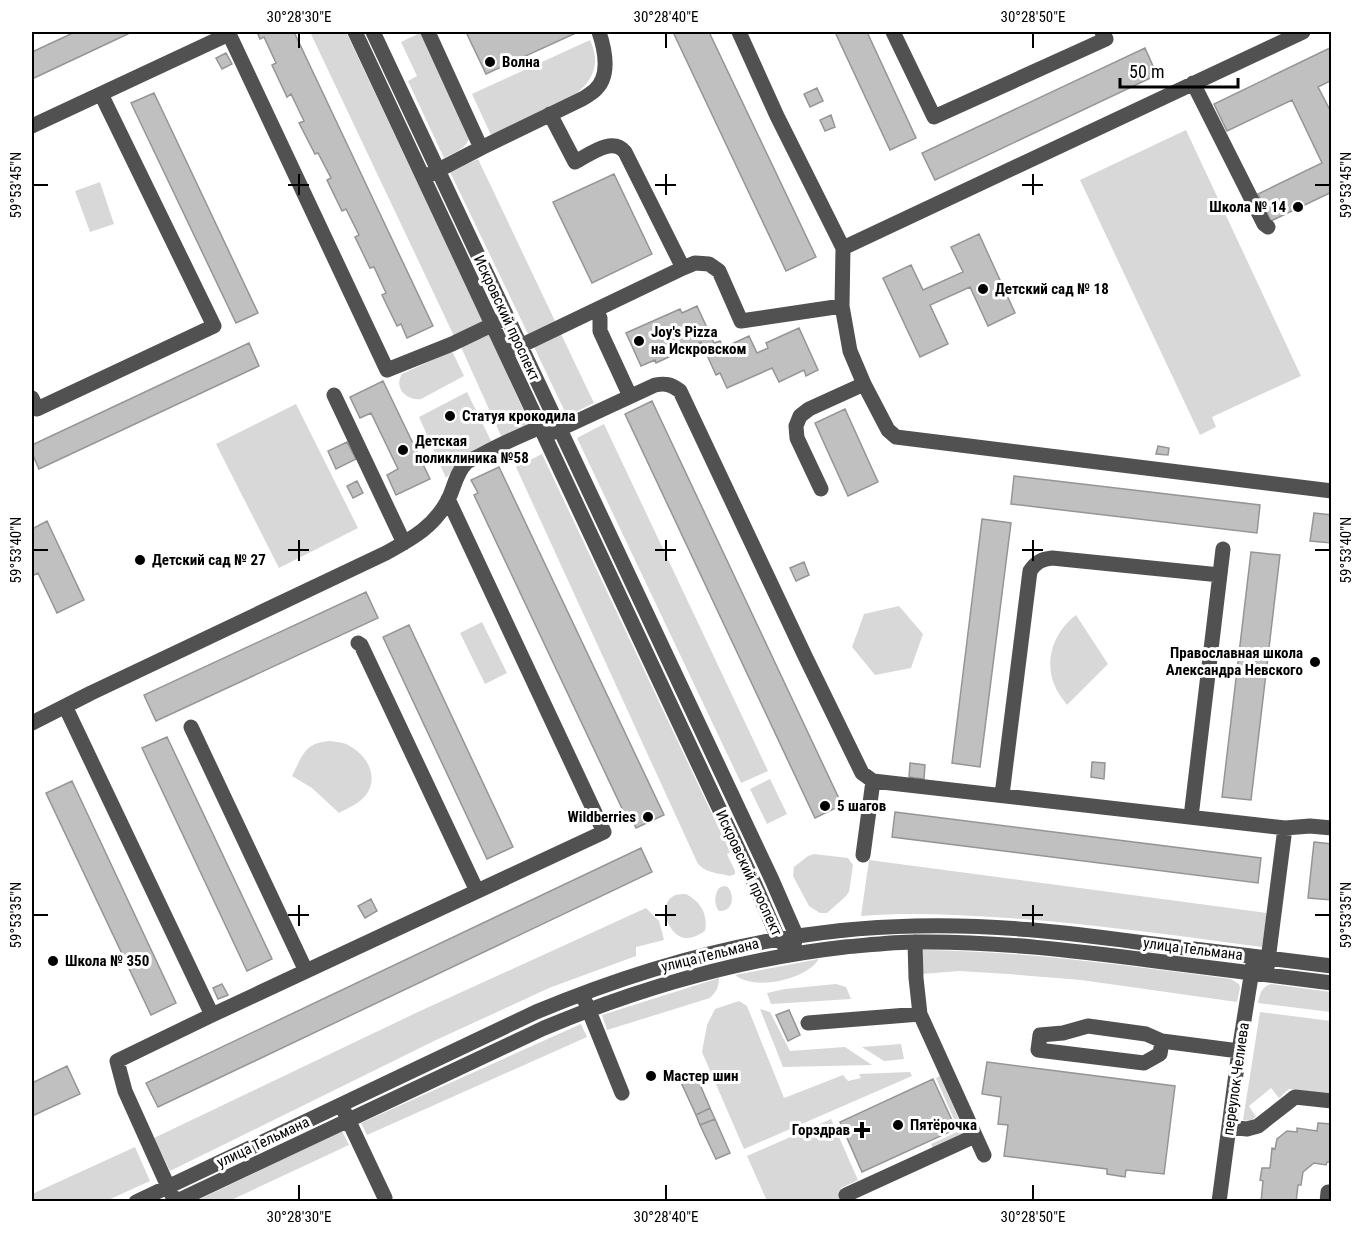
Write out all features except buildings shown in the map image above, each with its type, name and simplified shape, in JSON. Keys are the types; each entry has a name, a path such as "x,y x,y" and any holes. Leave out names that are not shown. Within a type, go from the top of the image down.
{"street":[{"name":"Искровский проспект","path":"354,32 778,938 792,954"},
{"name":"Искровский проспект","path":"372,32 772,880 796,935 792,954"},
{"path":"428,32 481,148"},
{"path":"423,177 595,91 602,81 605,58 599,32"},
{"path":"739,32 777,117 843,248 842,306 850,351 888,430 896,437 1332,491"},
{"path":"893,32 934,117 1106,39 1102,32"},
{"path":"843,248 1303,32"},
{"path":"32,126 229,34 387,370 452,344 507,318"},
{"path":"1193,83 1264,224 1268,227"},
{"path":"32,398 37,409 214,326 101,94"},
{"path":"550,114 575,162 607,146 614,144 621,146 683,268"},
{"path":"506,353 695,263 709,264 719,271 741,321 842,306"},
{"path":"596,310 600,318 600,331 630,396"},
{"path":"32,723 404,543 435,520 466,463 499,445 543,432 663,383 672,385 680,391 862,773 873,780 1285,828 1310,826 1332,828"},
{"path":"821,489 797,438 796,426 800,416 809,409 864,384"},
{"path":"334,395 404,543"},
{"path":"175,1202 125,1091 117,1061 604,832 448,499"},
{"path":"1191,817 1223,549"},
{"path":"1002,795 1030,571 1035,563 1052,558 1220,575"},
{"path":"358,643 361,645 477,891"},
{"path":"65,706 212,1015"},
{"path":"191,727 306,971"},
{"path":"863,855 873,780"},
{"name":"переулок Челиева","path":"1219,1202 1239,1051 1259,974 1285,828"},
{"name":"улица Тельмана","path":"136,1202 526,1017 582,993 661,966 778,938 915,926 1010,928 1332,966"},
{"path":"915,942 920,1014 984,1155"},
{"name":"улица Тельмана","path":"175,1202 588,1010 668,982 726,967 792,954 866,945 966,942 1081,951 1332,983"},
{"path":"582,993 622,1093"},
{"path":"808,1023 920,1014"},
{"path":"1162,1041 1160,1054 1143,1063 1038,1050 1040,1035 1062,1033 1088,1026 1146,1034 1162,1041 1239,1051"},
{"path":"1229,1127 1247,1129 1258,1126 1295,1097 1332,1101"},
{"path":"341,1105 385,1198"},
{"path":"846,1195 975,1136"},
{"path":"1327,1202 1328,1192 1332,1192"}],"shaded area":[{"path":"310,32 346,32 483,322 454,336"},
{"path":"422,32 470,135 463,147 444,158 408,81 417,76 401,42"},
{"path":"590,40 595,55 594,69 588,81 577,93 491,135 472,94"},
{"path":"1186,130 1301,376 1212,417 1216,427 1200,435 1080,180"},
{"path":"478,159 555,321 528,334 450,172"},
{"path":"100,182 114,224 90,232 75,191"},
{"path":"489,334 530,425 502,438 461,347"},
{"path":"561,334 594,403 567,416 534,347"},
{"path":"452,351 464,376 421,399 406,396 400,389 402,374"},
{"path":"467,392 493,445 463,460 446,478 419,417"},
{"path":"296,404 358,528 279,568 216,444"},
{"path":"604,424 768,771 741,783 577,438"},
{"path":"542,454 730,852 727,854 735,874 730,876 712,872 697,862 516,467"},
{"path":"899,606 923,634 911,668 875,675 852,647 864,614"},
{"path":"1076,615 1108,664 1067,705 1054,684 1050,664 1057,637"},
{"path":"482,622 507,673 485,684 460,633"},
{"path":"330,741 344,743 355,749 369,766 372,780 363,798 339,813 312,788 292,776 309,747"},
{"path":"770,779 787,814 767,824 750,789"},
{"path":"814,854 848,858 853,865 849,892 827,913 820,913 809,906 793,876 794,867"},
{"path":"869,860 1267,913 1262,947 1104,927 1008,918 916,914 861,916"},
{"path":"728,887 732,899 727,909 719,911 715,897 719,888"},
{"path":"686,894 702,909 706,925 705,931 687,938 675,933 666,915 668,902 672,897"},
{"path":"646,908 659,921 664,940 636,947 636,956 549,988 434,1041 170,1171 154,1138 420,1011"},
{"path":"923,950 1000,953 1115,964 1231,979 1239,984 1240,988 1237,1002 1081,980 959,971 922,974"},
{"path":"819,959 803,973 779,981 754,982 735,975"},
{"path":"719,978 717,989 710,998 607,1030 602,1015"},
{"path":"836,984 846,987 851,999 771,1004 767,993 785,989"},
{"path":"1271,984 1331,992 1331,1012 1258,1003 1263,989"},
{"path":"739,1001 747,1006 784,1098 843,1075 848,1081 861,1078 859,1074 910,1072 912,1076 744,1149 702,1052 707,1025 715,1009"},
{"path":"760,1009 770,1012 790,1051 845,1047 872,1065 783,1067"},
{"path":"1260,1012 1331,1021 1331,1094 1289,1089 1279,1098 1271,1088 1249,1106 1256,1117 1249,1121 1243,1120"},
{"path":"581,1024 587,1037 367,1135 361,1123"},
{"path":"901,1044 904,1059 884,1061 862,1047"},
{"path":"940,1076 965,1133 933,1148 931,1144 959,1131 936,1078"},
{"path":"831,1119 858,1180 841,1188 846,1200 767,1201 747,1156"},
{"path":"342,1131 349,1145 229,1201 194,1202"},
{"path":"135,1147 150,1181 106,1201 32,1201 32,1194"}],"place":[{"name":"Волна","path":"490,62"},
{"name":"Школа № 14","path":"1298,207"},
{"name":"Детский сад № 18","path":"983,289"},
{"name":"Joy's Pizza на Искровском","path":"639,341"},
{"name":"Статуя крокодила","path":"450,416"},
{"name":"Детская поликлиника №58","path":"403,450"},
{"name":"Детский сад № 27","path":"140,560"},
{"name":"Православная школа Александра Невского","path":"1315,662"},
{"name":"5 шагов","path":"825,806"},
{"name":"Wildberries","path":"648,817"},
{"name":"Школа № 350","path":"53,961"},
{"name":"Мастер шин","path":"651,1076"},
{"name":"Пятёрочка","path":"898,1125"},
{"name":"Горздрав","path":"862,1130"}]}
